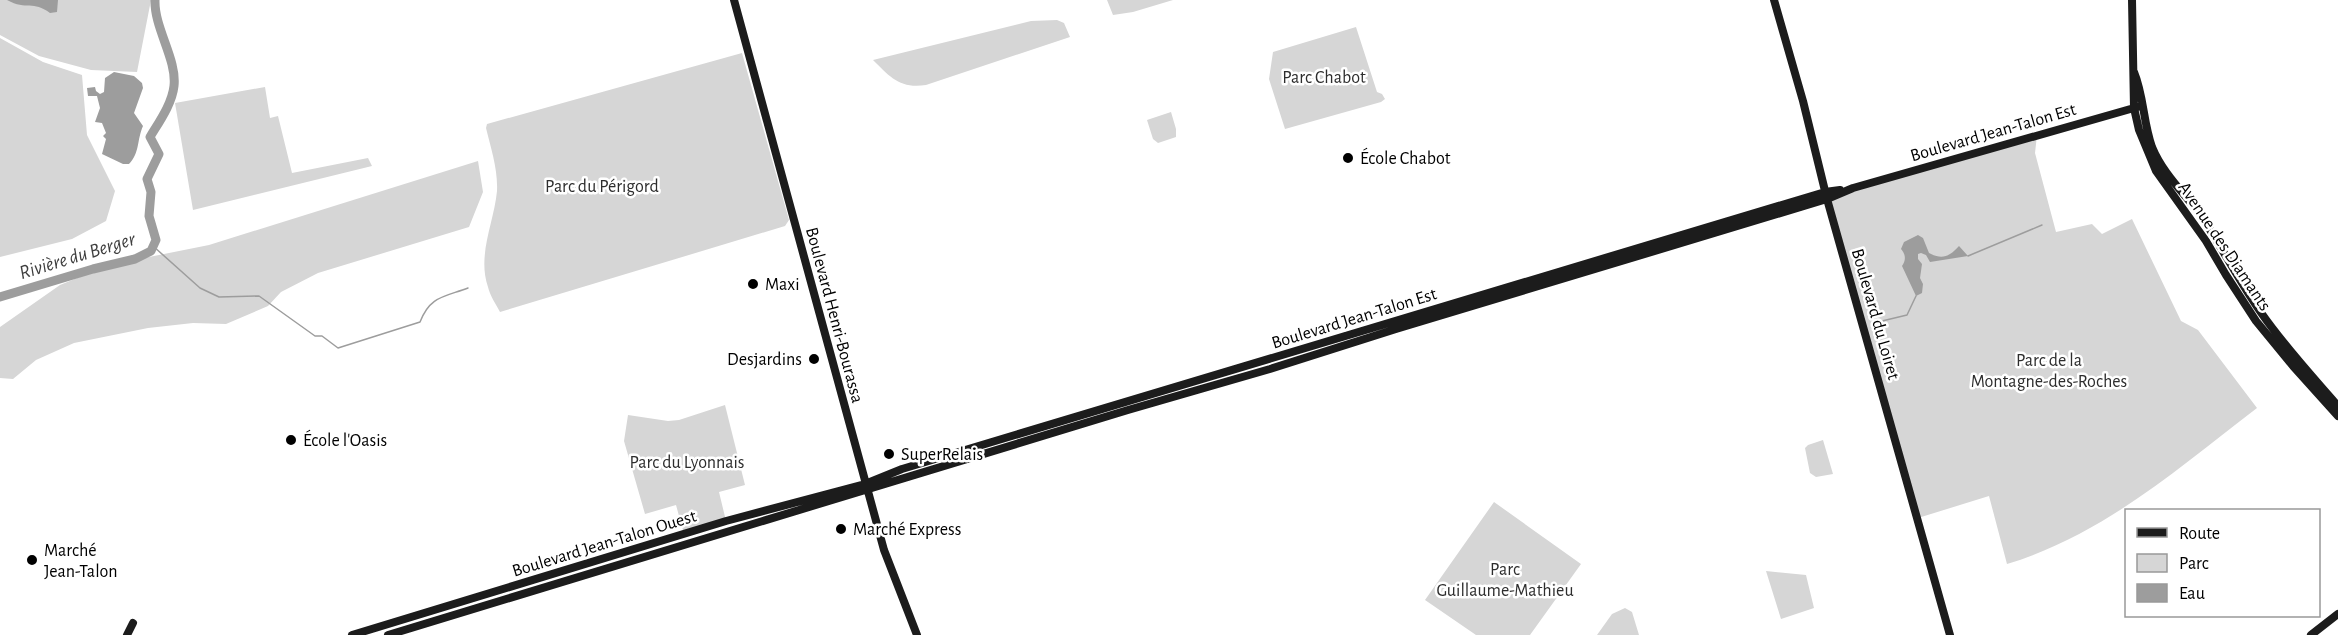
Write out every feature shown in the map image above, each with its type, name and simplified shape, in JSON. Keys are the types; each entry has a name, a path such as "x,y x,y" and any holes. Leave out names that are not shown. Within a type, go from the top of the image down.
{"street":[{"name":"Boulevard Henri-Bourassa","path":"734,0 889,567 917,635"},
{"name":"Boulevard du Loiret","path":"1774,0 1803,101 1826,195 1950,635"},
{"name":"Avenue des Diamants","path":"2132,0 2131,39 2139,130 2156,171 2206,241 2256,321 2338,416"},
{"name":"Boulevard Jean-Talon Est","path":"866,486 1270,369 1826,195 2138,107"},
{"name":"Avenue des Diamants","path":"2138,107 2152,147 2162,167 2196,208 2263,315 2295,357 2338,406"},
{"name":"Boulevard Jean-Talon Ouest","path":"352,635 726,521 866,486"},
{"name":"Boulevard Jean-Talon Ouest","path":"388,635 866,486"},
{"path":"2311,635 2338,614"},
{"path":"127,635 133,622"}],"green space":[{"path":"0,0 151,0 137,72 91,70 39,56 0,35"},
{"path":"1107,0 1173,0 1133,12 1113,15"},
{"path":"1057,20 1064,23 1070,37 926,85 902,83 890,76 873,60 1031,21"},
{"name":"Parc Chabot","path":"1356,27 1377,92 1385,99 1285,129 1269,79 1273,52"},
{"path":"0,38 43,62 82,75 87,135 115,191 106,221 72,239 0,257"},
{"name":"Parc du Périgord","path":"742,53 789,220 785,226 500,312 490,294 484,263 497,191 487,124"},
{"path":"265,87 270,118 278,116 292,173 368,158 372,166 193,210 175,103"},
{"path":"1171,112 1176,137 1158,143 1153,139 1147,120"},
{"name":"Parc de la Montagne-des-Roches","path":"2037,135 2035,153 2056,232 2092,224 2102,234 2132,219 2181,321 2198,330 2257,408 2169,476 2108,518 2076,536 2007,564 1989,496 1918,518 1827,199"},
{"path":"478,161 483,192 469,227 318,273 281,292 268,306 226,324 193,323 148,328 74,343 36,360 13,379 0,378 0,327 60,285 109,265 209,245"},
{"name":"Parc du Lyonnais","path":"725,405 745,485 719,492 726,521 684,534 676,505 645,514 624,441 628,415 668,421 679,420"},
{"path":"1823,440 1833,474 1816,477 1810,473 1805,448"},
{"name":"Parc Guillaume-Mathieu","path":"1494,502 1581,564 1530,635 1476,635 1425,600"},
{"path":"1766,571 1806,575 1814,608 1781,619"},
{"path":"1625,608 1632,612 1639,635 1597,635 1612,614"}],"water":[{"path":"7,0 58,0 57,12 50,13 39,7 20,5"},
{"path":"114,72 134,76 142,83 143,88 134,113 143,126 137,151 129,164 123,164 102,154 106,139 103,136 106,133 102,123 95,122 100,108 97,96 88,96 87,88 95,87 100,94 104,92 105,78"},
{"path":"1918,235 1923,238 1929,253 1945,256 1959,246 1968,256 1930,262 1926,255 1918,254 1918,259 1922,264 1920,278 1923,284 1922,293 1916,296 1902,266 1905,258 1901,249 1904,242"}],"waterway":[{"name":"Rivière du Berger","path":"0,297 135,259 151,251 156,240 149,216 151,192 147,179 159,154 150,137 168,106 174,86 172,65 158,21 155,0"},
{"path":"1968,256 2042,225"},
{"path":"153,246 200,288 219,297 259,296 315,336 322,336 338,348 420,322 433,302 468,288"},
{"path":"1873,327 1882,321 1907,315 1916,296"}],"place":[{"name":"École Chabot","path":"1348,158"},
{"name":"Maxi","path":"753,284"},
{"name":"Desjardins","path":"814,359"},
{"name":"École l'Oasis","path":"291,440"},
{"name":"SuperRelais","path":"889,454"},
{"name":"Marché Express","path":"841,529"},
{"name":"Marché Jean-Talon","path":"32,560"}]}
